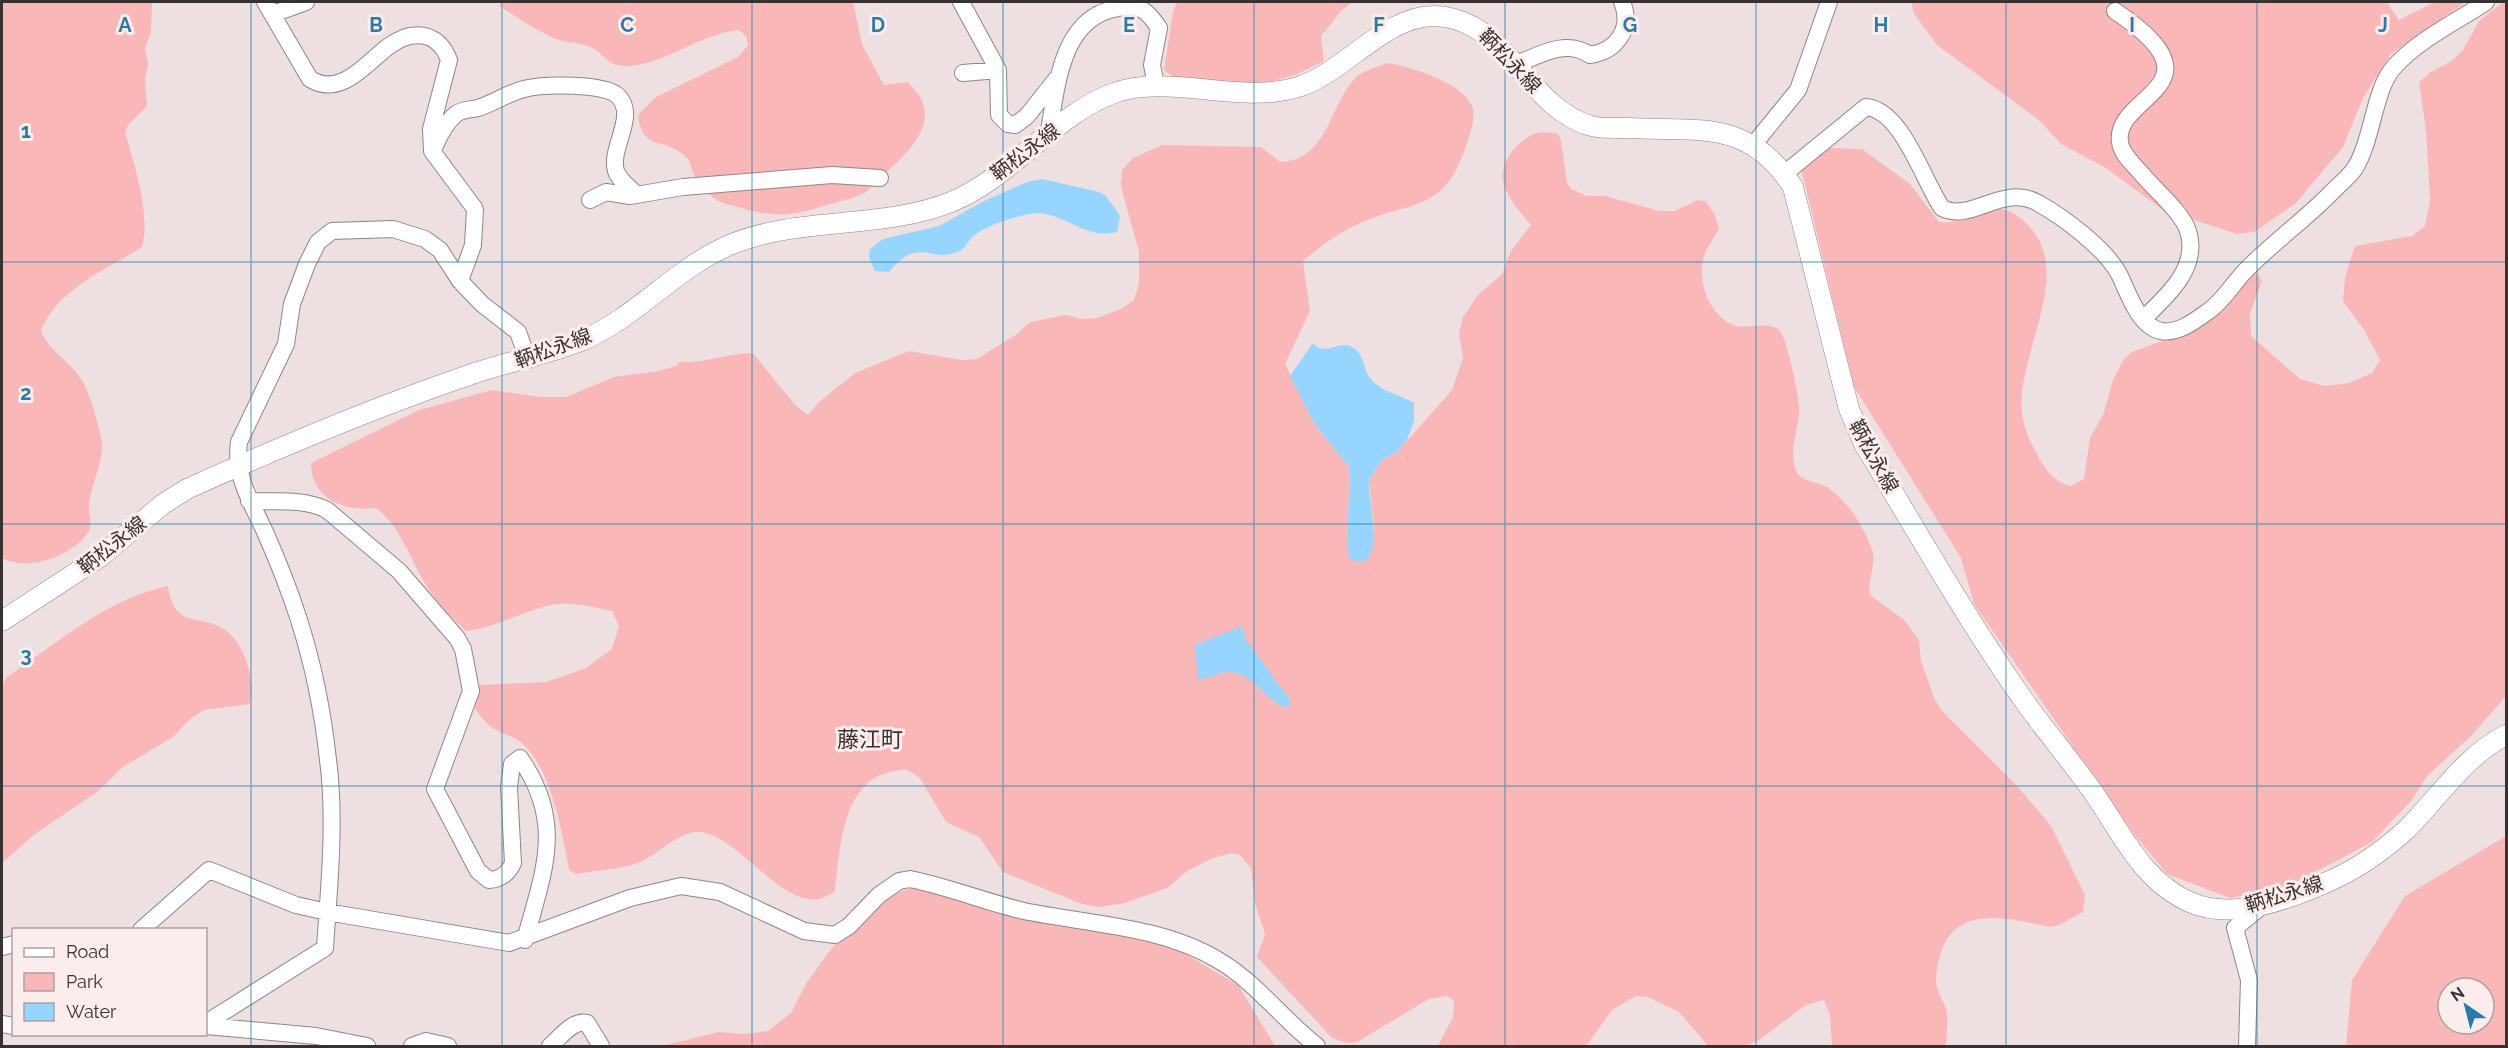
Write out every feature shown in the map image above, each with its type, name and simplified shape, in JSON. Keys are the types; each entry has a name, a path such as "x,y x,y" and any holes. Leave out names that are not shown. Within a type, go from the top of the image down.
{"main road":[{"name":"鞆松永線","path":"2,621 100,557 163,504 187,489 237,466 481,371 528,360 586,339 687,269 728,246 768,232 898,216 951,202 1003,172 1090,105 1116,92 1143,87 1266,92 1303,86 1396,27 1432,16 1474,24 1517,64 1537,90 1560,110 1592,126 1715,130 1754,144 1773,159 1793,187 1848,409 1864,444 1984,640 2027,705 2094,793 2134,857 2162,885 2193,903 2226,910 2264,904 2324,884 2370,861 2407,829 2469,761 2506,735"}],"street":[{"path":"306,2 269,8 310,79 320,85 330,85 350,78 369,66 398,40 426,35 436,39 448,60 431,129 432,151 475,208 473,245 460,281"},
{"path":"961,2 998,70 999,115 1008,124 1015,125 1026,116 1059,75"},
{"path":"1517,64 1567,47 1579,48 1590,55 1603,53 1617,44 1623,28 1625,9 1622,2"},
{"path":"1754,144 1797,90 1829,2"},
{"path":"1784,174 1866,107 1882,111 1901,132 1942,208 1957,213 2011,197 2036,202 2074,228 2102,253 2117,271 2143,319 2160,331 2182,329 2212,309 2234,282 2305,220 2354,169 2366,145 2386,77 2394,67 2411,51 2486,2"},
{"path":"1048,136 1059,75 1067,51 1082,24 1101,10 1126,6 1153,7 1159,28 1152,65 1155,80 1143,87"},
{"path":"2115,11 2151,42 2164,62 2165,77 2161,85 2120,130 2120,143 2128,158 2188,231 2190,251 2185,270 2174,290 2143,319"},
{"path":"963,73 998,70"},
{"path":"432,151 449,121 463,110 478,108 522,89 539,86 600,88 613,92 620,98 623,106 625,119 615,159 616,170 637,195"},
{"path":"590,200 606,192 630,196 683,187 832,175 880,178"},
{"path":"207,1024 325,948 330,852 329,762 317,695 298,618 265,532 249,501 237,466 239,442 286,344 292,304 318,242 332,231 393,229 425,238 440,250 460,281 482,304 518,332 528,360"},
{"path":"249,501 299,502 314,504 327,510 399,571 457,638 463,649 471,691 435,789 478,871 489,880 497,879 510,871 513,863 510,787 512,764 519,758 536,781 547,821 548,846 525,940"},
{"path":"143,928 209,870 285,901 327,912 509,943 525,940 630,898 681,886 720,892 804,931 835,935 849,926 879,895 899,881 910,879 1023,910 1168,937 1192,946 1245,978 1295,1029 1317,1047"},
{"path":"2247,1047 2249,980 2235,928 2264,904"},
{"path":"550,1047 576,1023 582,1021 587,1023 601,1047"},
{"path":"207,1025 316,1036 368,1047"},
{"path":"412,1047 426,1041 448,1047"}],"green space":[{"path":"2,2 152,2 151,32 145,48 148,64 145,80 147,106 128,125 125,132 143,205 142,247 70,292 48,317 41,331 47,343 81,378 101,436 102,453 89,503 90,527 87,534 70,549 48,560 35,563 12,562 2,558"},
{"path":"501,2 853,2 862,44 884,85 907,82 918,94 924,106 925,118 922,129 908,151 870,188 857,196 788,214 767,214 724,203 715,199 703,188 684,155 668,146 654,142 644,134 638,115 656,97 738,57 748,45 746,36 739,30 727,32 649,62 622,66 609,61 590,47 559,40 543,33 499,6"},
{"path":"1177,2 1353,2 1342,10 1321,36 1324,61 1297,74 1262,85 1184,85 1164,70 1173,11"},
{"path":"1912,2 2387,2 2399,20 2435,2 2466,2 2391,54 2363,98 2343,147 2296,203 2254,232 2237,234 2163,210 2106,168 2061,144 2040,121 1937,45 1913,12"},
{"path":"2506,2 2506,696 2471,736 2427,776 2412,800 2372,842 2285,888 2230,898 2167,874 2133,833 1974,604 1961,558 1854,387 1801,168 1827,148 1862,149 1910,184 1939,222 1956,221 1980,212 1997,209 2012,212 2028,225 2041,245 2046,267 2045,291 2022,391 2022,414 2028,436 2044,467 2055,478 2070,486 2084,479 2090,438 2103,415 2113,380 2124,359 2132,352 2189,331 2250,273 2258,274 2262,281 2250,313 2251,336 2300,379 2325,386 2349,383 2372,373 2380,360 2364,330 2343,301 2345,277 2355,246 2412,236 2425,226 2430,200 2426,130 2419,82 2431,72 2452,61 2463,50 2479,21"},
{"path":"1387,63 1423,72 1449,84 1469,100 1473,109 1473,119 1458,166 1449,182 1440,191 1419,203 1349,228 1303,261 1310,311 1285,364 1315,425 1350,468 1347,542 1374,530 1369,480 1382,460 1397,452 1452,390 1463,358 1459,333 1463,317 1478,295 1502,274 1511,251 1531,225 1511,199 1503,181 1505,165 1521,142 1536,133 1558,134 1567,183 1571,189 1587,196 1605,196 1660,211 1675,211 1698,200 1705,201 1715,215 1719,229 1706,250 1703,262 1703,283 1710,303 1731,324 1744,327 1772,326 1778,329 1785,341 1794,374 1799,407 1793,454 1797,473 1805,479 1828,488 1855,516 1873,555 1870,595 1904,620 1919,640 1921,661 1935,700 1944,713 2018,787 2051,826 2085,895 2083,912 2059,925 2051,927 1992,918 1975,920 1960,926 1949,937 1940,954 1936,979 1947,1013 1946,1046 1832,1046 1830,1015 1824,1000 1806,1005 1759,1040 1746,1046 1708,1046 1679,1012 1648,997 1636,996 1612,1010 1586,1046 1438,1046 1453,1017 1454,1001 1447,996 1429,999 1357,1042 1348,1043 1332,1038 1257,957 1265,934 1255,904 1251,868 1240,855 1232,853 1213,858 1187,871 1167,888 1125,903 1099,907 1082,904 1003,872 979,837 946,822 920,778 906,769 878,776 856,797 844,828 835,892 818,899 804,898 789,892 729,845 714,836 700,832 685,835 633,865 576,874 569,870 559,819 539,765 530,751 519,741 492,728 483,719 466,692 478,685 546,682 586,668 612,649 619,626 612,611 580,605 555,604 487,627 466,631 430,592 399,534 385,516 376,508 352,508 331,500 323,494 312,475 311,463 419,410 492,390 540,397 566,397 614,377 659,371 678,365 679,362 753,353 795,405 808,415 819,402 855,373 909,351 961,360 977,359 1017,334 1030,322 1066,315 1081,319 1097,318 1121,309 1134,300 1139,284 1139,252 1121,187 1122,170 1133,158 1162,145 1261,147 1280,162 1296,159 1308,153 1317,143 1354,79 1365,71"},
{"path":"168,586 172,601 183,616 218,626 228,632 240,647 248,666 252,686 250,704 204,710 190,719 173,737 123,767 97,792 35,834 2,863 2,685 7,677 104,611 146,592"},
{"path":"2506,836 2506,1046 2346,1046 2352,980 2405,896"},
{"path":"929,881 954,881 1170,945 1238,985 1275,1046 662,1046 719,1032 744,1034 768,1031 791,1013 807,982 858,913 873,902"}],"water":[{"path":"1042,179 1099,192 1106,196 1120,216 1117,232 1096,233 1047,214 1023,215 981,231 960,251 940,255 917,252 900,261 889,272 875,271 869,257 870,249 883,239 939,226 982,202 1027,182"},
{"path":"1313,343 1322,349 1342,345 1352,347 1359,353 1370,378 1375,383 1414,403 1414,421 1407,440 1397,452 1382,460 1369,480 1372,547 1369,557 1361,562 1349,558 1347,542 1350,468 1315,425 1290,376"},
{"path":"1242,626 1246,640 1291,701 1286,708 1272,700 1248,678 1240,674 1227,672 1198,679 1195,645"}],"district":[{"name":"藤江町","path":"870,739"}]}
